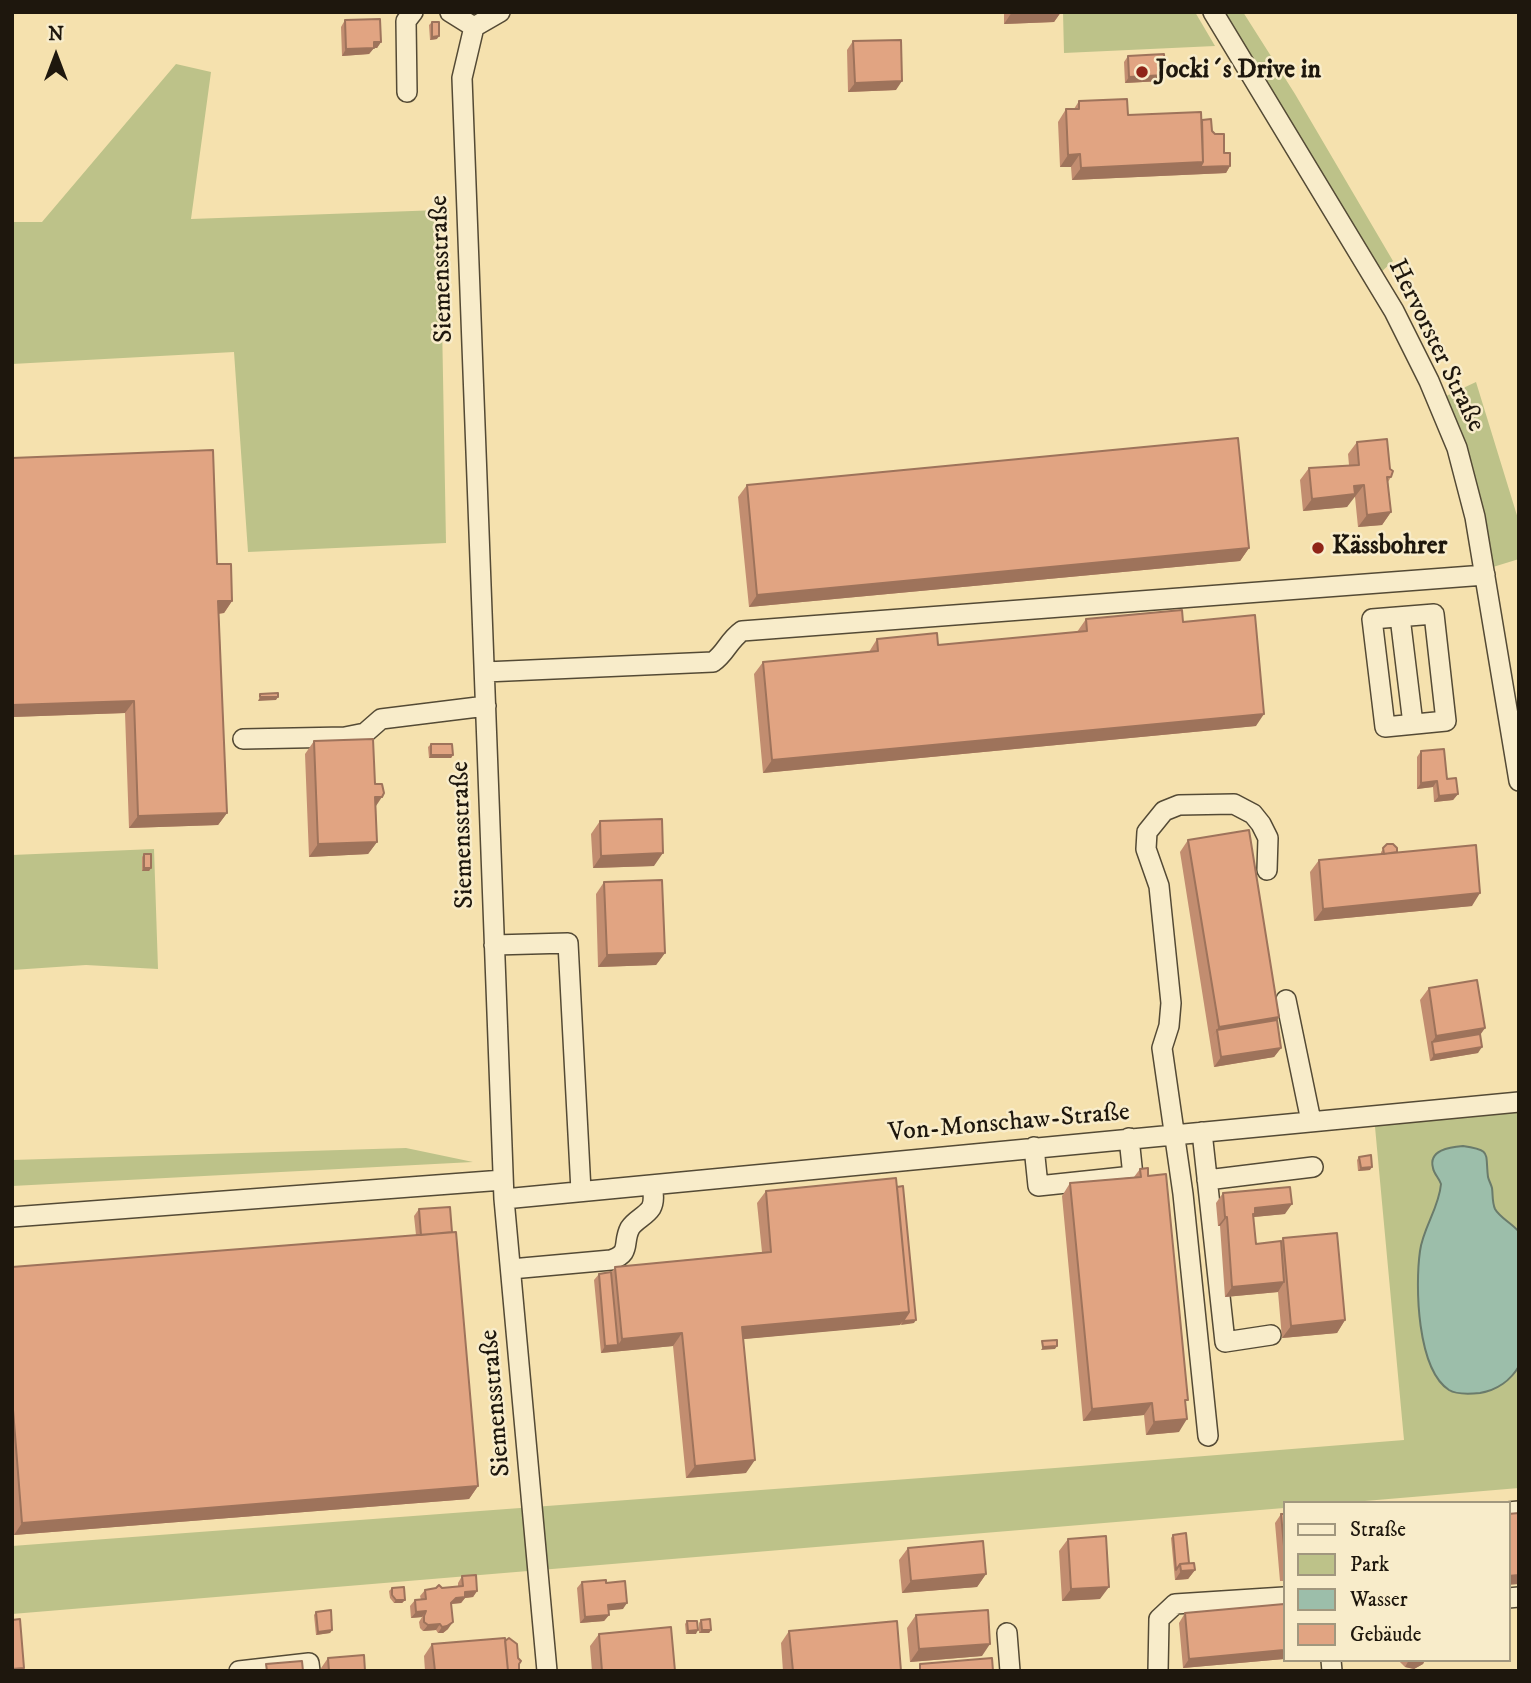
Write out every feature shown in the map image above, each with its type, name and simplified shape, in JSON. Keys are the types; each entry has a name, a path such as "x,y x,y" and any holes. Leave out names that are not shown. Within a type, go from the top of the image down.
{"street":[{"path":"408,92 407,22 413,12"},
{"path":"450,12 474,27 500,12"},
{"name":"Hervorster Straße","path":"1213,12 1394,311 1429,381 1457,448 1510,674 1519,781"},
{"name":"Siemensstraße","path":"474,27 462,78 503,1189 547,1671"},
{"path":"485,672 713,662 719,658 732,638 743,631 1485,576"},
{"path":"1387,584 1396,617 1413,724"},
{"path":"1434,614 1446,721 1413,724 1385,727 1372,619 1434,614"},
{"path":"243,739 345,737 365,733 381,719 485,706"},
{"path":"1208,1436 1183,1194 1163,1048 1169,1027 1171,1003 1159,886 1146,849 1147,832 1164,810 1179,805 1234,804 1253,814 1268,838 1267,870"},
{"path":"494,945 568,943 581,1191"},
{"path":"1286,1000 1311,1121"},
{"name":"Von-Monschaw-Straße","path":"12,1217 503,1189 581,1191 1519,1102"},
{"path":"1202,1132 1225,1342 1272,1335"},
{"path":"1034,1147 1038,1186 1133,1176 1129,1138"},
{"path":"1208,1180 1313,1167"},
{"path":"510,1269 620,1257 625,1251 631,1227 650,1209 653,1199 652,1185"},
{"path":"1158,1671 1159,1619 1175,1604 1282,1597"},
{"path":"1007,1633 1010,1671"},
{"path":"239,1671 309,1663 310,1671"}],"green space":[{"path":"1063,12 1195,12 1215,46 1064,53"},
{"path":"1219,12 1243,12 1295,94 1393,261 1378,275"},
{"path":"176,64 211,72 191,219 440,210 446,543 248,552 234,352 12,364 12,222 42,222"},
{"path":"1476,382 1519,522 1519,559 1493,567 1444,397"},
{"path":"154,849 158,969 86,965 12,970 12,855"},
{"path":"1519,1102 1519,1488 1365,1501 1282,1501 1282,1508 12,1614 12,1546 1404,1440 1374,1116"},
{"path":"406,1148 473,1162 12,1186 12,1160"}],"water":[{"path":"1463,1146 1479,1149 1485,1154 1495,1209 1519,1232 1519,1366 1508,1380 1498,1387 1486,1392 1468,1394 1449,1390 1438,1379 1430,1364 1424,1346 1418,1285 1420,1251 1441,1184 1432,1162 1437,1153"}],"building":[{"path":"380,19 381,42 374,42 374,48 346,49 345,20"},
{"path":"432,22 439,22 439,36 432,37"},
{"path":"901,40 902,81 855,83 853,41"},
{"name":"Jocki´s Drive in","path":"1164,54 1165,75 1129,77 1128,56"},
{"path":"1127,99 1128,115 1201,112 1203,162 1081,168 1080,154 1068,155 1066,109 1079,109 1079,101"},
{"path":"1211,119 1212,131 1215,134 1224,134 1224,153 1230,153 1230,166 1200,167 1203,162 1202,120"},
{"path":"1238,438 1249,548 757,595 747,485"},
{"path":"1387,439 1390,469 1393,471 1391,477 1387,477 1391,512 1367,515 1364,485 1354,486 1355,494 1312,499 1309,468 1359,465 1357,442"},
{"path":"213,450 217,564 231,564 232,601 218,601 227,813 138,816 134,701 12,705 12,458"},
{"path":"1182,610 1183,622 1255,615 1264,714 772,760 763,662 878,651 877,639 937,633 938,645 1087,631 1086,619"},
{"path":"278,693 278,697 260,697 260,694"},
{"path":"373,739 375,784 382,784 384,793 382,797 375,797 377,842 318,844 314,741"},
{"path":"431,744 452,744 453,755 431,755"},
{"path":"1444,749 1447,779 1456,778 1458,794 1439,796 1437,781 1421,783 1421,751"},
{"path":"662,819 663,853 601,856 600,821"},
{"path":"1249,830 1279,1017 1219,1027 1188,840"},
{"path":"1387,844 1393,844 1397,852 1384,854 1383,848"},
{"path":"1476,845 1480,893 1323,909 1319,860"},
{"path":"144,854 151,854 151,868 144,868"},
{"path":"662,880 665,953 607,955 604,882"},
{"path":"1477,980 1485,1028 1436,1036 1429,988"},
{"path":"1277,1020 1281,1048 1221,1057 1217,1030"},
{"path":"1480,1034 1482,1047 1434,1055 1432,1042"},
{"path":"1371,1155 1372,1167 1361,1168 1359,1157"},
{"path":"1148,1168 1148,1176 1166,1174 1188,1400 1185,1400 1187,1419 1154,1422 1152,1403 1092,1409 1070,1183 1141,1177 1140,1169"},
{"path":"896,1178 909,1312 742,1327 755,1460 695,1466 682,1333 622,1339 615,1267 771,1252 766,1191"},
{"path":"903,1186 916,1320 903,1321 909,1312 897,1187"},
{"path":"1290,1187 1292,1204 1255,1208 1253,1214 1256,1244 1281,1241 1284,1282 1232,1287 1223,1193"},
{"path":"450,1207 452,1232 421,1235 419,1209"},
{"path":"456,1232 478,1486 22,1523 12,1397 12,1267"},
{"path":"1337,1233 1345,1320 1291,1326 1283,1238"},
{"path":"611,1272 618,1345 605,1346 599,1274"},
{"path":"1057,1340 1057,1346 1043,1347 1042,1341"},
{"path":"1519,1513 1519,1575 1510,1576 1510,1514"},
{"path":"1186,1533 1189,1563 1180,1564 1176,1570 1173,1535"},
{"path":"1106,1536 1109,1587 1071,1589 1068,1539"},
{"path":"983,1541 986,1574 911,1581 908,1548"},
{"path":"1194,1563 1195,1570 1181,1571 1180,1564"},
{"path":"476,1575 477,1591 465,1592 465,1597 456,1598 451,1603 453,1622 447,1626 428,1625 424,1622 426,1611 416,1612 415,1600 426,1599 425,1590 439,1585 442,1588 463,1586 462,1576"},
{"path":"606,1580 606,1583 625,1581 627,1603 608,1605 609,1615 585,1617 582,1582"},
{"path":"404,1587 405,1600 396,1600 392,1595 392,1588"},
{"path":"1282,1604 1282,1650 1189,1659 1185,1613"},
{"path":"331,1610 332,1630 318,1632 316,1612"},
{"path":"988,1610 990,1644 919,1649 916,1615"},
{"path":"20,1619 24,1668 12,1669 12,1620"},
{"path":"710,1619 711,1630 702,1630 701,1620"},
{"path":"687,1621 697,1621 698,1630 688,1631"},
{"path":"897,1621 901,1671 793,1671 789,1631"},
{"path":"671,1627 675,1671 602,1671 599,1634"},
{"path":"505,1638 508,1671 435,1671 432,1644"},
{"path":"509,1638 517,1644 518,1658 521,1661 519,1671 508,1671 505,1641"},
{"path":"364,1655 365,1671 329,1671 328,1658"},
{"path":"992,1658 993,1671 920,1671 920,1664"},
{"path":"302,1661 303,1671 267,1671 266,1664"}],"place":[{"name":"Jocki´s Drive in","path":"1142,72"},
{"name":"Kässbohrer","path":"1318,548"}]}
